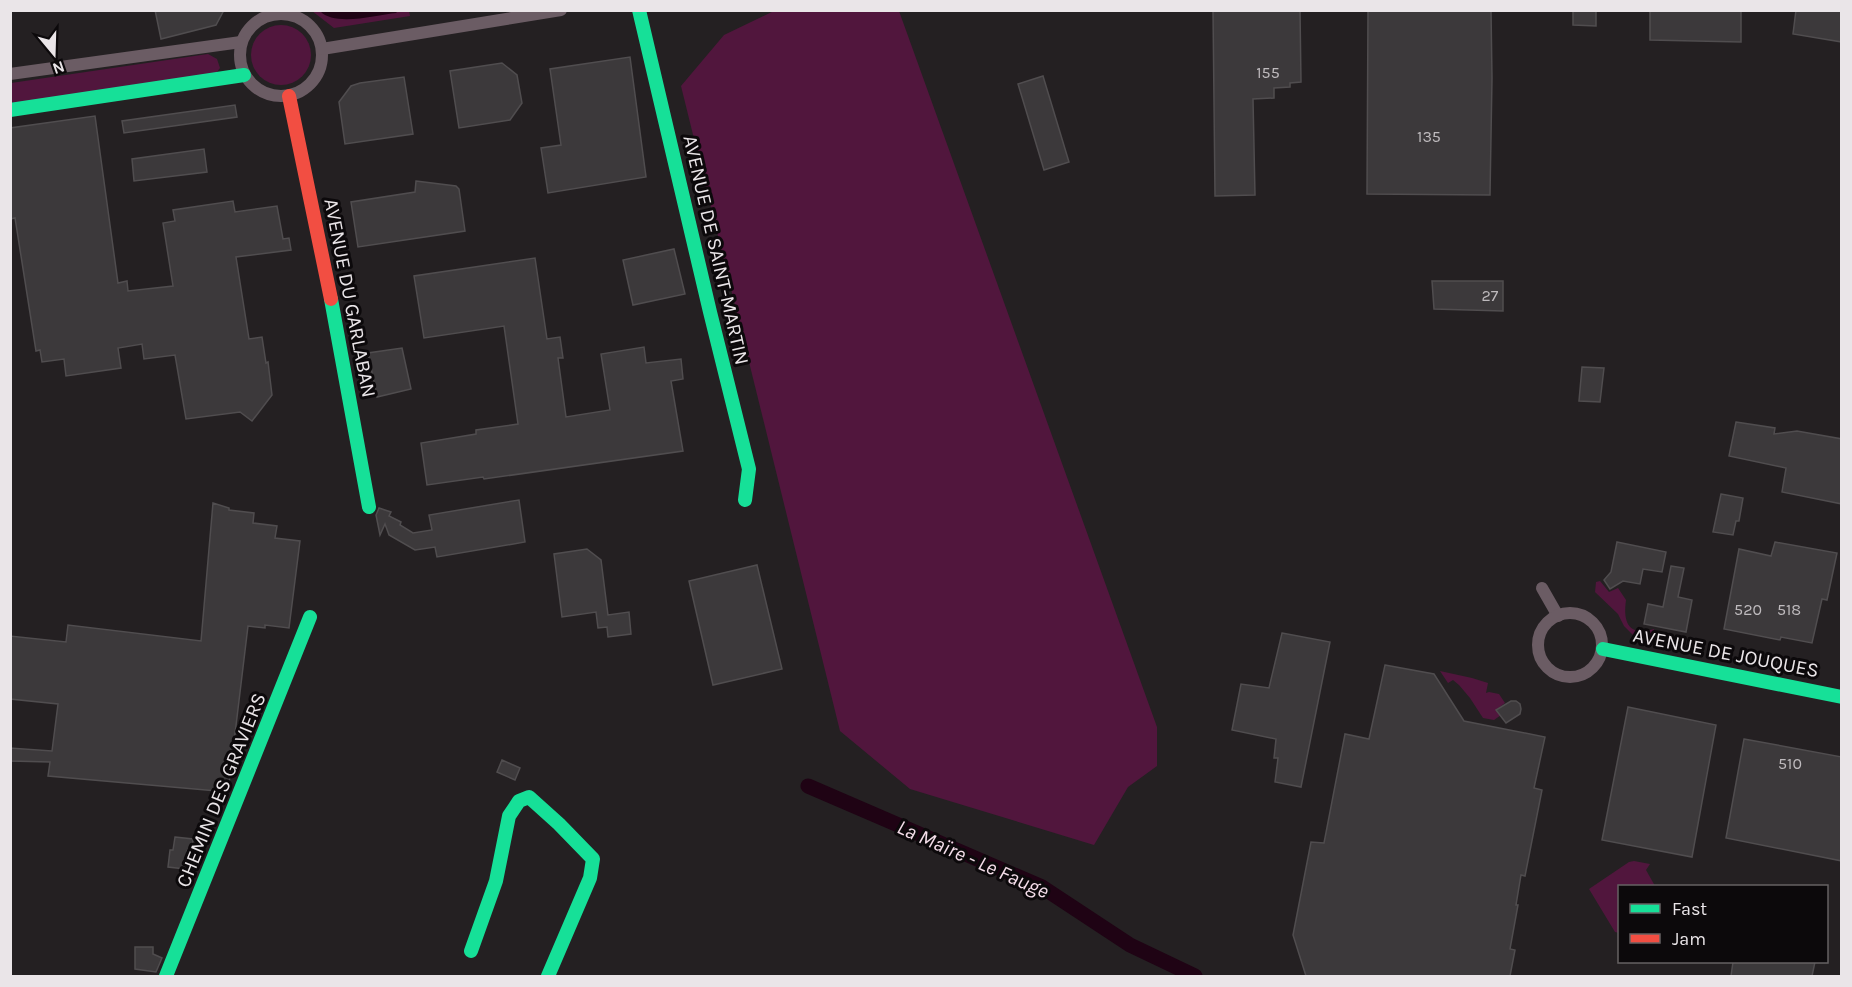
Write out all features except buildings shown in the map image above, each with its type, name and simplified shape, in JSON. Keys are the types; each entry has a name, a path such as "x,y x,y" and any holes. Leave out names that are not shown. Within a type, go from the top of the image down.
{"street":[{"path":"251,10 254,24"},
{"path":"322,49 561,10"},
{"name":"AVENUE DE SAINT-MARTIN","path":"639,10 749,469 745,500"},
{"path":"290,13 312,27 322,49 322,59 320,70 308,87 299,93 278,97 258,90 250,84 240,65 239,53 246,32 254,24 271,15 290,13"},
{"path":"10,74 241,42"},
{"path":"10,110 244,75"},
{"name":"AVENUE DU GARLABAN","path":"289,96 340,340 369,507"},
{"path":"1542,588 1558,616"},
{"path":"1563,613 1575,613 1592,620 1601,633 1603,649 1600,660 1590,672 1569,678 1558,676 1549,670 1541,659 1538,637 1549,621 1558,616 1563,613"},
{"name":"CHEMIN DES GRAVIERS","path":"166,976 310,617"},
{"name":"AVENUE DE JOUQUES","path":"1603,649 1842,697"},
{"path":"471,951 496,881 509,816 519,801 529,797 593,859 590,878 548,976"}],"shaded area":[{"path":"312,11 409,11 410,16 334,28"},
{"path":"320,11 398,11 345,19 327,16"},
{"path":"774,11 899,11 1157,727 1157,766 1128,787 1094,845 910,789 840,731 681,86 724,35"},
{"path":"281,25 298,30 306,38 311,55 306,72 298,80 281,85 264,80 256,72 251,55 256,38 264,30"},
{"path":"208,54 217,59 220,68 216,73 11,104 11,83"},
{"path":"1600,581 1609,592 1618,588 1626,600 1625,615 1629,626 1638,631 1654,629 1655,637 1644,638 1633,635 1624,626 1618,614 1595,592 1596,582"},
{"path":"1440,671 1488,683 1486,693 1499,694 1505,703 1497,709 1501,715 1494,720 1483,718 1459,685 1453,680 1448,683"},
{"path":"1629,862 1650,864 1646,870 1654,885 1618,885 1618,933 1615,932 1589,889"}],"waterway":[{"name":"La Maïre - Le Fauge","path":"808,786 1042,887 1130,945 1195,976"}],"traffic: fast":[{"path":"639,10 749,469 745,500"},
{"path":"10,110 244,75"},
{"path":"331,299 369,507"},
{"path":"166,976 310,617"},
{"path":"1603,649 1842,697"},
{"path":"471,951 496,881 509,816 519,801 529,797 593,859 590,878 548,976"}],"traffic: jam":[{"path":"289,96 331,299"}]}
